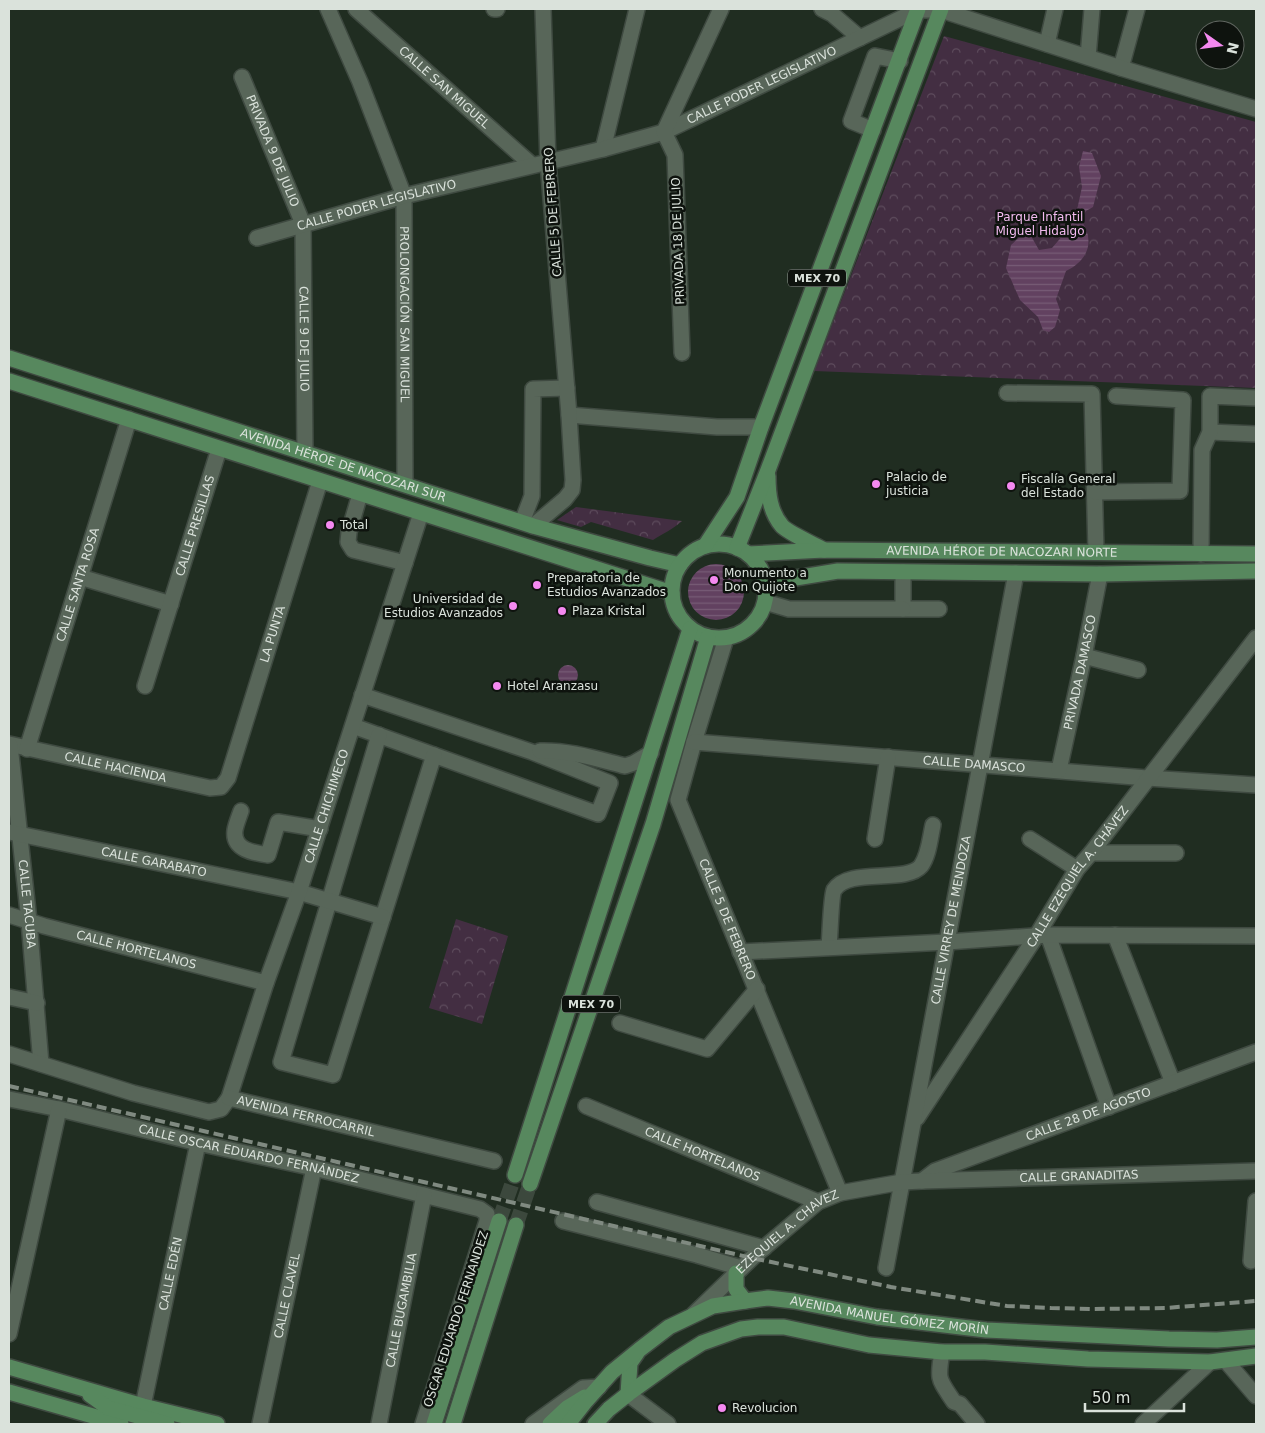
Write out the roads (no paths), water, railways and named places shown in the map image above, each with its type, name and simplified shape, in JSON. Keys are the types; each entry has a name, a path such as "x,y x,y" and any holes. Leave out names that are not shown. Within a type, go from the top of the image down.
{"main road":[{"name":"MEX 70","path":"680,565 690,554 705,546 737,497 761,427 918,9"},
{"name":"MEX 70","path":"742,551 768,470 941,9"},
{"name":"AVENIDA HÉROE DE NACOZARI SUR","path":"9,358 528,524 680,565"},
{"name":"AVENIDA HÉROE DE NACOZARI SUR","path":"9,381 672,593"},
{"path":"768,470 768,490 772,508 782,527 824,550"},
{"path":"680,565 673,580 672,593 675,610 683,623 704,637 726,638 742,633 758,618 765,602 765,583 758,566 742,551 720,544 705,546"},
{"name":"AVENIDA HÉROE DE NACOZARI NORTE","path":"742,551 1256,554"},
{"name":"AVENIDA HÉROE DE NACOZARI NORTE","path":"765,583 838,571 1100,574 1256,571"},
{"name":"MEX 70","path":"515,1175 690,629"},
{"name":"MEX 70","path":"530,1184 653,824 708,637"},
{"path":"434,1424 493,1218"},
{"path":"456,1421 516,1225"},
{"path":"738,1271 736,1289 745,1300"},
{"name":"AVENIDA MANUEL GÓMEZ MORÍN","path":"568,1424 612,1372 669,1327 713,1306 745,1300 768,1298 794,1301 877,1317 986,1330 1169,1339 1217,1340 1256,1337"},
{"name":"AVENIDA MANUEL GÓMEZ MORÍN","path":"596,1424 628,1394 702,1343 741,1330 758,1327 784,1327 869,1345 942,1352 986,1352 1088,1359 1218,1362 1256,1356"},
{"path":"628,1394 630,1363 639,1350"},
{"path":"9,1367 143,1406 217,1424"},
{"path":"79,1388 108,1408 167,1424"},
{"path":"550,1424 567,1408 597,1389"},
{"path":"9,1392 121,1424"}],"street":[{"name":"PROLONGACIÓN SAN MIGUEL","path":"328,9 360,82 404,196 405,484"},
{"name":"CALLE SAN MIGUEL","path":"356,9 532,165"},
{"name":"CALLE 5 DE FEBRERO","path":"528,524 565,499 572,490 573,480 548,162 543,9"},
{"path":"603,149 637,9"},
{"path":"664,132 721,9"},
{"name":"CALLE PODER LEGISLATIVO","path":"258,238 404,196 603,149 664,132 918,9 941,9 1121,68 1256,109"},
{"path":"1047,44 1055,9"},
{"path":"1088,57 1092,9"},
{"path":"1121,68 1137,9"},
{"path":"830,11 860,38"},
{"path":"873,130 851,122 875,56 900,61"},
{"name":"PRIVADA 9 DE JULIO","path":"242,77 303,224"},
{"name":"PRIVADA 18 DE JULIO","path":"664,132 675,155 682,353"},
{"name":"CALLE 9 DE JULIO","path":"303,224 305,453"},
{"path":"528,524 532,496 533,389 567,388"},
{"path":"1007,393 1092,394 1096,552"},
{"path":"1095,492 1180,491 1184,400 1116,396"},
{"path":"1201,554 1202,450 1210,432 1210,396 1256,398"},
{"path":"569,415 717,427 761,427"},
{"name":"CALLE SANTA ROSA","path":"27,748 128,419"},
{"path":"1210,432 1256,434"},
{"name":"CALLE PRESILLAS","path":"145,686 219,449"},
{"name":"LA PUNTA","path":"221,787 228,778 320,481"},
{"path":"360,494 349,532 348,542 353,550 405,563"},
{"name":"CALLE CHICHIMECO","path":"229,1098 320,829 421,513"},
{"path":"903,572 903,608"},
{"name":"CALLE VIRREY DE MENDOZA","path":"886,1268 1016,573"},
{"name":"PRIVADA DAMASCO","path":"1059,770 1100,574"},
{"path":"80,577 171,604"},
{"path":"765,602 788,609 939,609"},
{"name":"CALLE 5 DE FEBRERO","path":"726,638 678,800 840,1193"},
{"name":"CALLE EZEQUIEL A. CHÁVEZ","path":"913,1125 1043,935 1077,870 1256,638"},
{"path":"1084,656 1138,670"},
{"path":"353,726 598,814 610,783 532,752 362,695"},
{"path":"379,735 281,1062 333,1075 434,755"},
{"name":"CALLE DAMASCO","path":"694,742 1256,785"},
{"name":"CALLE HACIENDA","path":"9,745 210,788 221,787"},
{"name":"CALLE TACUBA","path":"9,745 15,833 29,921 41,1064"},
{"path":"532,752 567,752 625,766 634,763 650,752"},
{"path":"875,839 888,756"},
{"path":"241,811 235,832 238,843 244,850 254,853 268,856 278,822 320,829"},
{"path":"829,947 833,892 840,883 851,879 910,872 920,867 926,857 933,825"},
{"name":"CALLE GARABATO","path":"15,833 299,892 383,917"},
{"path":"1030,839 1077,870"},
{"path":"1091,853 1176,854"},
{"name":"CALLE HORTELANOS","path":"9,915 44,926 266,984"},
{"path":"1043,935 1109,1107"},
{"path":"740,952 947,942 1043,935 1256,936"},
{"path":"1116,935 1172,1083"},
{"path":"620,1023 707,1049 757,989"},
{"path":"9,997 37,1003"},
{"name":"CALLE 28 DE AGOSTO","path":"922,1181 935,1171 1256,1052"},
{"name":"AVENIDA FERROCARRIL","path":"9,1054 133,1094 209,1112 221,1109 229,1098 494,1161"},
{"name":"CALLE OSCAR EDUARDO FERNÁNDEZ","path":"9,1099 59,1108 198,1143 314,1168 424,1195 480,1209 493,1218"},
{"name":"CALLE HORTELANOS","path":"586,1106 818,1202"},
{"path":"9,1334 59,1108"},
{"name":"CALLE EDÉN","path":"143,1406 198,1143"},
{"name":"CALLE CLAVEL","path":"260,1424 314,1168"},
{"name":"CALLE GRANADITAS","path":"902,1182 1256,1171"},
{"name":"EZEQUIEL A. CHAVEZ","path":"692,1316 738,1271 818,1202 840,1193 902,1182"},
{"name":"CALLE BUGAMBILIA","path":"379,1424 424,1195"},
{"path":"1251,1261 1256,1201"},
{"path":"596,1202 764,1248"},
{"name":"OSCAR EDUARDO FERNANDEZ","path":"422,1424 487,1221 493,1218"},
{"path":"563,1221 697,1255 738,1271"},
{"path":"942,1352 938,1372 939,1380 954,1402 960,1404 977,1424"},
{"path":"1143,1424 1218,1362 1256,1396"},
{"path":"533,1424 583,1388 597,1389"},
{"path":"628,1394 668,1424"},
{"path":"954,1402 953,1409 965,1424"}],"tunnel":[{"path":"499,1221 515,1175"},
{"path":"516,1225 530,1184"}],"railway":[{"path":"9,1086 752,1258 891,1287 1007,1306 1051,1308 1165,1308 1256,1301"}],"place":[{"name":"Palacio de justicia","path":"876,484"},
{"name":"Fiscalía General del Estado","path":"1011,486"},
{"name":"Total","path":"330,525"},
{"name":"Monumento a Don Quijote","path":"714,580"},
{"name":"Preparatoria de Estudios Avanzados","path":"537,585"},
{"name":"Universidad de Estudios Avanzados","path":"513,606"},
{"name":"Plaza Kristal","path":"562,611"},
{"name":"Hotel Aranzasu","path":"497,686"},
{"name":"Revolucion","path":"722,1408"}],"park label":[{"name":"Parque Infantil Miguel Hidalgo","path":"1040,224"}]}
